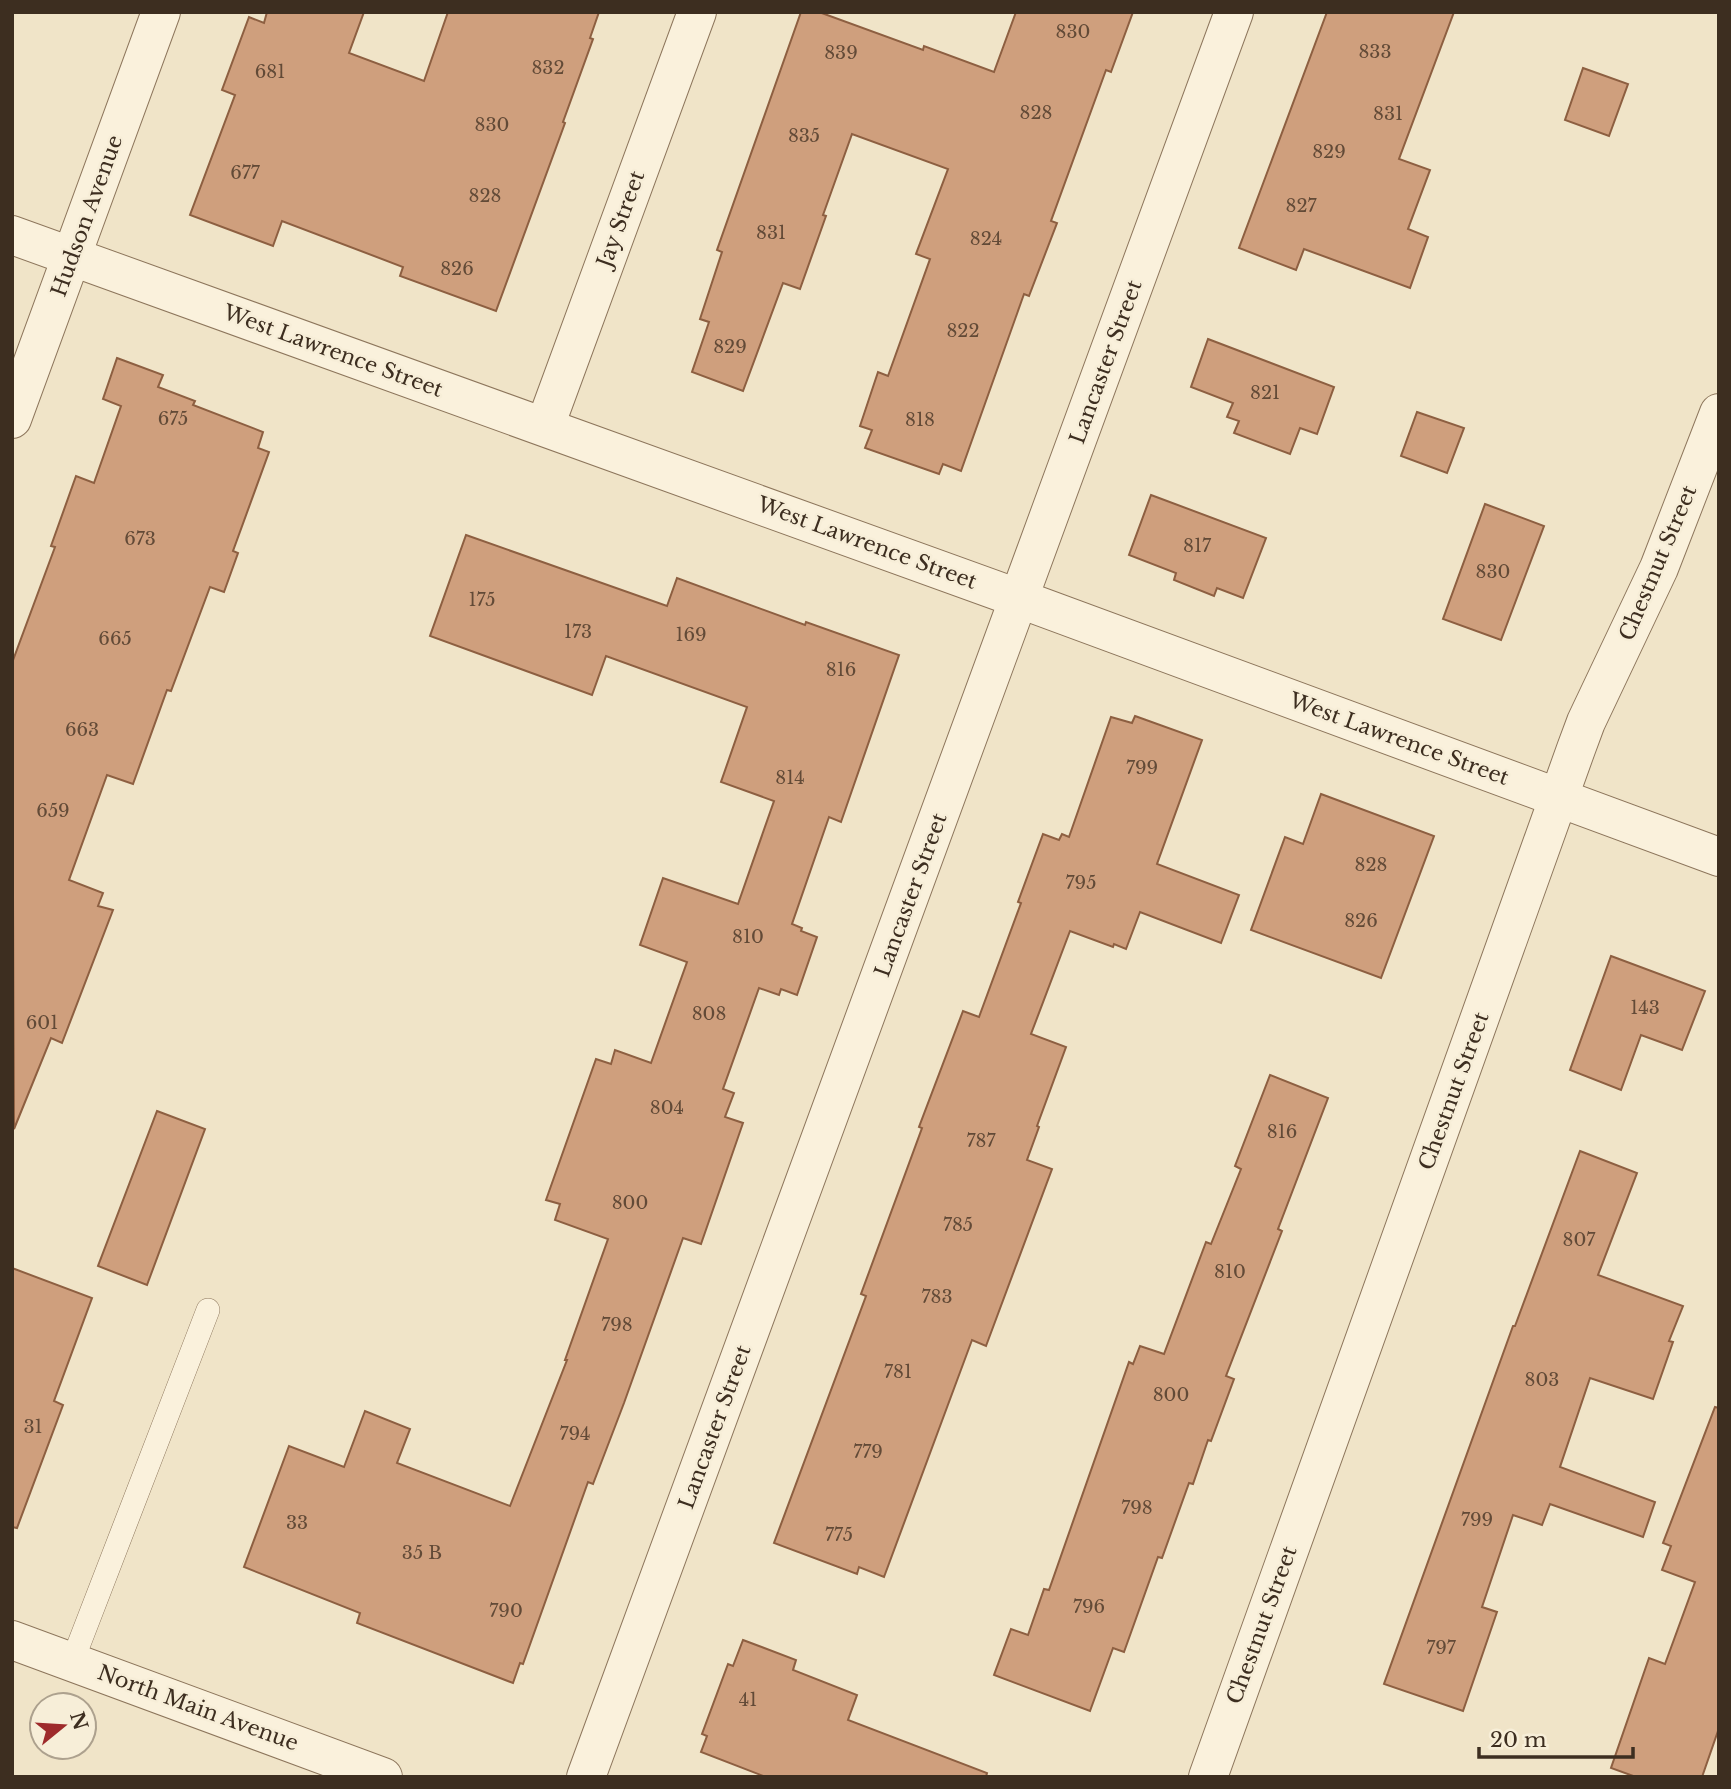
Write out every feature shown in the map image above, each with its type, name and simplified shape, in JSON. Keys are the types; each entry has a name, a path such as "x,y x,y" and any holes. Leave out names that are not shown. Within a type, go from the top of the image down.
{"street":[{"name":"Hudson Avenue","path":"12,419 161,12"},
{"name":"Jay Street","path":"545,426 697,12"},
{"name":"Lancaster Street","path":"586,1777 1234,12"},
{"name":"West Lawrence Street","path":"12,235 1020,599 1719,857"},
{"name":"Chestnut Street","path":"1208,1777 1586,722 1660,568 1719,413"},
{"name":"North Main Avenue","path":"12,1640 383,1777"}],"lane":[{"path":"72,1662 208,1310"}],"building":[{"path":"267,12 364,12 349,53 424,81 448,12 599,12 590,38 593,39 563,122 565,123 496,311 400,276 403,267 282,221 273,246 190,215 235,95 222,90 249,17 264,23"},
{"path":"801,12 819,12 923,50 924,46 994,72 1016,12 1133,12 1111,72 1106,70 1051,221 1057,223 1029,296 1024,294 961,471 943,464 939,474 865,448 872,430 860,426 878,372 888,376 930,259 916,254 948,169 852,134 800,289 783,283 743,391 692,372 709,322 700,319 722,252 717,250"},
{"path":"1327,12 1454,12 1399,159 1430,170 1408,229 1428,237 1410,288 1304,249 1296,270 1239,248"},
{"path":"1583,68 1628,84 1609,136 1565,120"},
{"path":"1208,339 1334,387 1317,434 1300,428 1290,454 1234,433 1239,421 1227,417 1233,403 1191,387"},
{"path":"117,358 163,375 158,387 195,401 193,405 263,432 258,448 269,452 233,551 238,553 224,592 210,587 171,691 167,690 133,784 107,775 69,880 103,893 98,906 113,910 62,1043 51,1038 14,1129 12,663 55,547 51,546 76,476 94,483 121,406 103,399"},
{"path":"1417,412 1464,428 1447,473 1401,456"},
{"path":"1151,495 1266,538 1243,598 1217,588 1214,596 1174,580 1176,573 1129,555"},
{"path":"1485,504 1544,526 1501,640 1443,619"},
{"path":"466,535 667,606 677,578 805,625 806,622 899,655 841,822 829,817 792,924 817,937 797,995 781,989 779,995 759,988 723,1089 734,1093 725,1117 743,1123 701,1244 683,1238 624,1403 593,1484 588,1482 523,1664 520,1663 513,1683 357,1623 360,1613 244,1567 289,1446 344,1467 365,1411 410,1429 397,1463 510,1506 567,1360 608,1239 555,1220 560,1204 546,1200 596,1059 611,1064 615,1050 651,1063 687,962 640,945 663,878 738,904 774,801 721,782 747,707 606,656 592,695 430,636"},
{"path":"1135,716 1202,740 1157,864 1239,895 1221,943 1140,912 1126,949 1070,931 1031,1034 1066,1047 1027,1160 1052,1169 986,1346 972,1340 884,1577 859,1567 857,1574 774,1543 866,1296 861,1294 963,1011 979,1017 1043,834 1059,840 1062,834 1069,837 1111,717 1132,723"},
{"path":"1321,794 1434,836 1381,978 1251,930 1285,837 1303,844"},
{"path":"1611,956 1705,991 1682,1050 1641,1035 1621,1090 1570,1070"},
{"path":"1270,1075 1328,1098 1278,1229 1282,1231 1226,1376 1234,1379 1211,1441 1208,1440 1193,1484 1189,1483 1162,1558 1158,1557 1124,1652 1113,1648 1090,1711 994,1675 1011,1629 1028,1635 1044,1589 1049,1590 1129,1362 1133,1364 1140,1346 1164,1354 1206,1242 1211,1244 1241,1169 1235,1166"},
{"path":"157,1111 205,1129 147,1285 98,1266"},
{"path":"1580,1151 1637,1173 1598,1275 1683,1306 1669,1341 1673,1342 1653,1399 1590,1378 1560,1467 1655,1502 1643,1537 1550,1504 1542,1525 1513,1515 1482,1607 1497,1612 1463,1711 1384,1684 1513,1326"},
{"path":"12,1268 92,1298 54,1401 63,1405 17,1528 12,1527"},
{"path":"1715,1407 1719,1408 1719,1728 1702,1777 1636,1777 1611,1768 1649,1658 1665,1664 1695,1582 1662,1570 1671,1546 1663,1543"},
{"path":"743,1640 796,1660 793,1670 857,1695 848,1720 987,1773 986,1777 766,1777 701,1752 707,1736 702,1734 728,1664 733,1666"}]}
